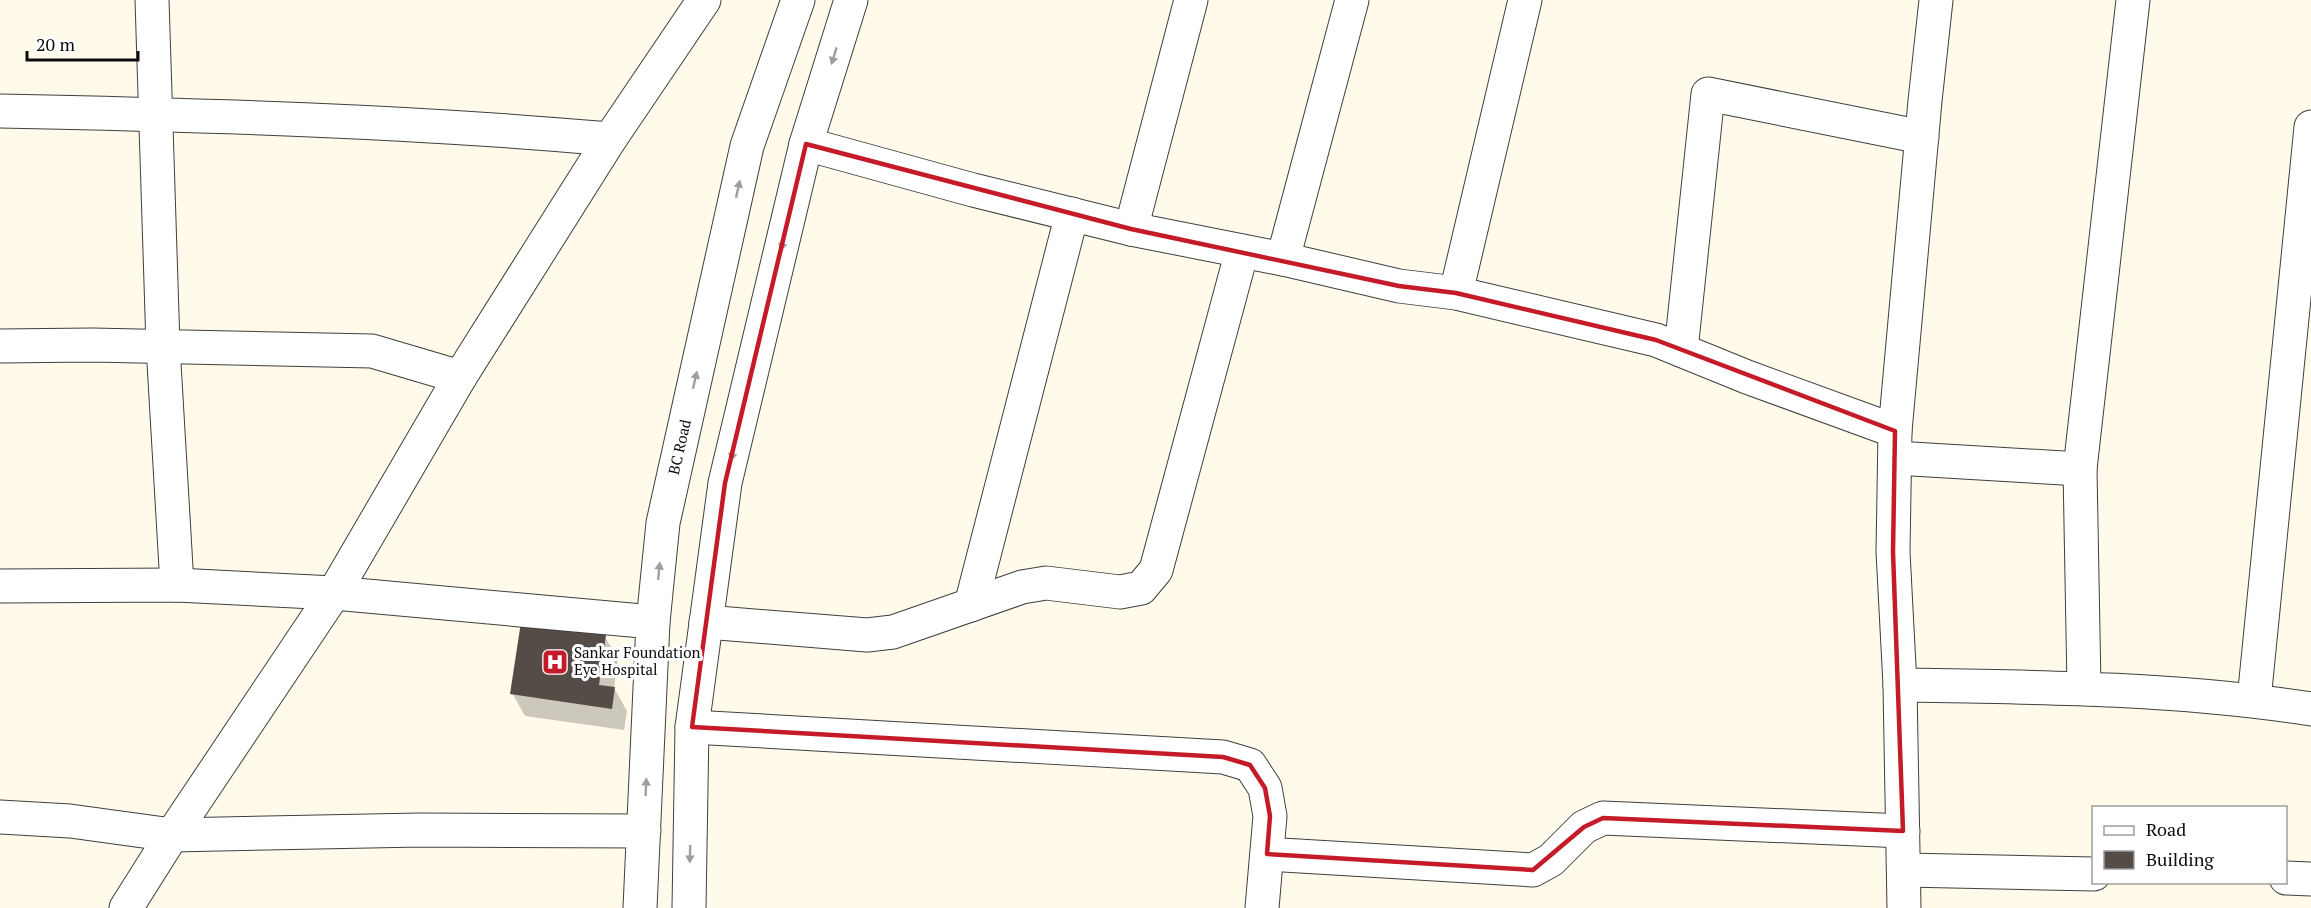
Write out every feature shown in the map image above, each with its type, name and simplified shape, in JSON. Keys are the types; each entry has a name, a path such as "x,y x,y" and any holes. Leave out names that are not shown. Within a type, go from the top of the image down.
{"street":[{"path":"153,0 163,346 177,585"},
{"path":"126,908 333,593 460,377 610,139 704,0"},
{"name":"BC Road","path":"640,908 653,622 663,523 747,146 798,0"},
{"path":"689,908 692,727 725,483 806,144 851,0"},
{"path":"1131,229 1191,0"},
{"path":"1283,259 1352,0"},
{"path":"1456,293 1525,0"},
{"path":"1904,908 1900,685 1893,552 1895,444 1936,0"},
{"path":"2084,687 2080,469 2133,0"},
{"path":"1681,350 1708,94 1922,137"},
{"path":"0,111 156,114 492,129 610,139"},
{"path":"2254,700 2311,127"},
{"path":"806,144 973,190 1131,229 1283,259 1399,286 1456,293 1656,340 1895,444 2080,469"},
{"path":"971,605 1072,214"},
{"path":"706,622 867,635 893,632 1022,587 1046,583 1120,592 1142,588 1156,570 1242,251"},
{"path":"0,346 163,346 372,351 460,377"},
{"path":"0,586 177,585 333,593 653,622"},
{"path":"1900,685 2084,687 2254,700 2311,709"},
{"path":"692,727 1223,757 1250,765 1265,788 1270,816 1263,908"},
{"path":"0,817 70,821 172,835 420,830 644,831"},
{"path":"1267,854 1510,871 1533,870 1551,860 1584,827 1604,818 1904,831"},
{"path":"1905,870 2092,874"},
{"path":"2287,878 2311,879"}],"highlighted area":[{"path":"806,144 1131,229 1399,286 1456,293 1656,340 1895,431 1893,552 1903,831 1603,818 1584,827 1533,870 1267,854 1270,816 1265,788 1250,765 1223,757 692,727 725,483"}],"building":[{"path":"521,622 606,635 599,685 615,687 612,709 510,694"}],"place":[{"name":"Sankar Foundation Eye Hospital","path":"555,662"}]}
